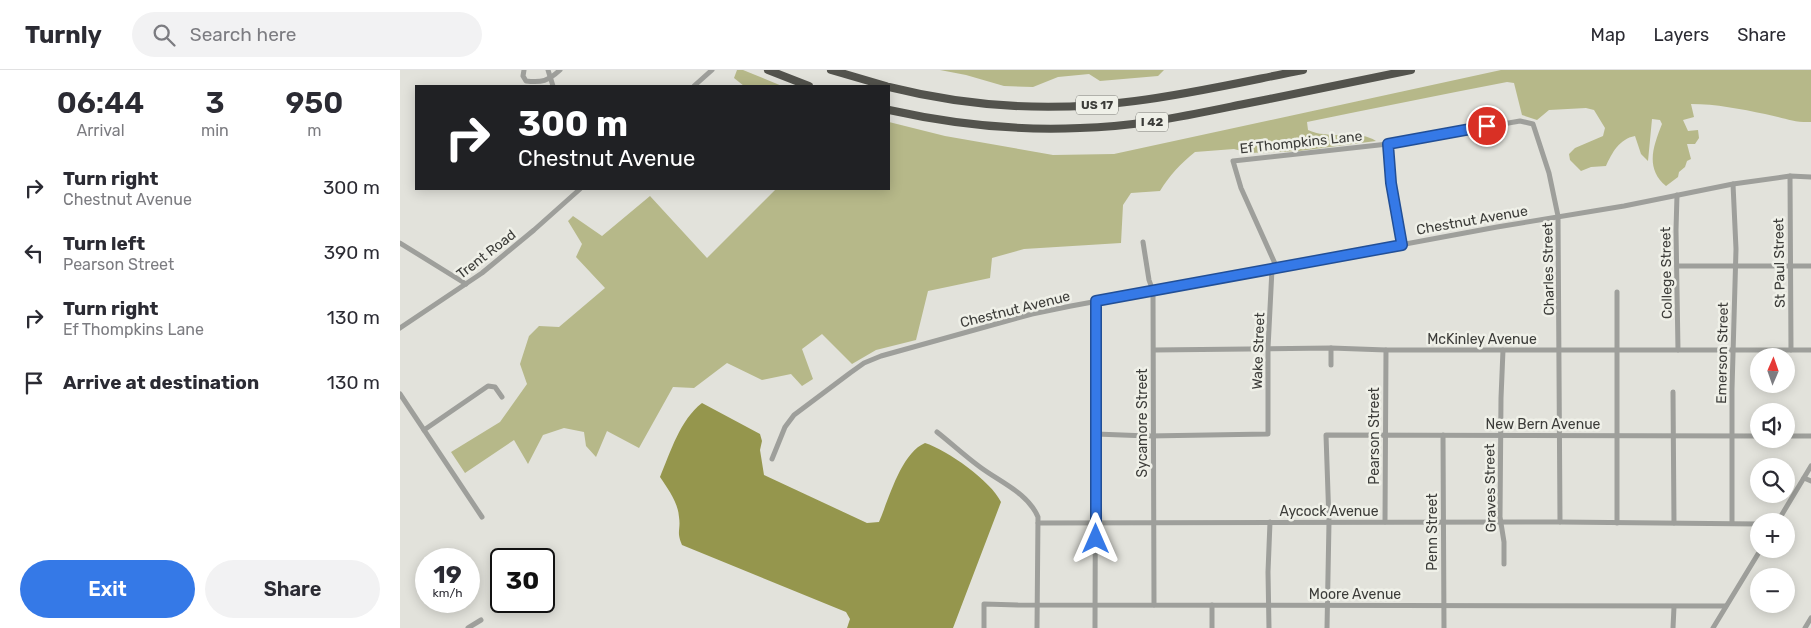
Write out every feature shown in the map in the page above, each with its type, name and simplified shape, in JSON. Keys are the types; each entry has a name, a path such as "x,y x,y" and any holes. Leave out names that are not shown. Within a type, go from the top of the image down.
{"highway":[{"path":"768,70 806,85"},
{"name":"US 17","path":"830,70 880,85"},
{"name":"US 17","path":"890,88 990,104 1076,106 1134,102 1303,70"},
{"name":"I 42","path":"890,110 946,121 1005,128 1053,129 1111,126 1179,117 1411,70"}],"street":[{"path":"524,70 522,76 526,81 538,83 550,79 560,70"},
{"path":"548,70 553,85"},
{"path":"695,85 712,70"},
{"name":"Ef Thompkins Lane","path":"1233,161 1388,144 1520,121"},
{"name":"Charles Street","path":"1520,121 1533,124 1549,173 1558,216 1560,522"},
{"path":"1388,144 1391,183 1402,245"},
{"name":"Wake Street","path":"1154,436 1268,434 1268,348 1274,268 1241,188 1233,161"},
{"name":"Chestnut Avenue","path":"772,459 782,432 794,415 850,373 876,358 1032,314 1733,184 1790,176 1811,177"},
{"name":"St Paul Street","path":"1790,176 1791,348"},
{"name":"Emerson Street","path":"1732,523 1735,266 1735,198 1733,184"},
{"name":"Trent Road","path":"400,328 504,256 579,190"},
{"name":"College Street","path":"1677,195 1678,350"},
{"name":"Sycamore Street","path":"1143,242 1149,280 1154,291 1154,605"},
{"path":"400,243 466,284"},
{"path":"1677,266 1811,266"},
{"path":"1617,523 1618,292"},
{"path":"1095,628 1096,301"},
{"path":"1331,348 1331,365"},
{"name":"McKinley Avenue","path":"1154,350 1331,348 1386,350 1750,350"},
{"name":"Pearson Street","path":"1385,522 1386,350"},
{"name":"Graves Street","path":"1503,350 1500,436 1501,522 1504,542 1504,564"},
{"name":"McKinley Avenue","path":"1795,350 1811,350"},
{"path":"424,430 488,386 495,388 502,397"},
{"path":"1673,392 1674,523"},
{"path":"400,394 482,517"},
{"path":"936,432 978,466 1021,495 1034,509 1038,517 1037,628"},
{"path":"1096,434 1154,436"},
{"name":"New Bern Avenue","path":"1329,522 1326,435 1750,436"},
{"name":"Penn Street","path":"1443,435 1444,628"},
{"path":"1795,436 1811,436"},
{"path":"1783,513 1811,466"},
{"path":"1804,478 1811,481"},
{"path":"1269,628 1270,522"},
{"path":"1327,628 1329,522"},
{"name":"Aycock Avenue","path":"1038,523 1750,524"},
{"path":"1713,628 1755,558"},
{"name":"Moore Avenue","path":"984,628 984,604 1726,606"},
{"path":"1212,605 1212,628"},
{"path":"1673,628 1674,607"},
{"path":"1805,628 1811,618"},
{"path":"468,628 482,620"}],"green space":[{"path":"737,70 743,70 780,85 743,85 734,78"},
{"path":"940,70 1164,70 1158,76 1100,81 1089,74 1058,77 1033,87 1004,86"},
{"path":"1501,70 1811,70 1811,122 1793,121 1728,107 1691,104 1694,117 1683,120 1688,131 1698,130 1699,138 1695,144 1687,144 1691,159 1687,161 1685,167 1679,172 1678,177 1666,186 1659,179 1653,165 1654,149 1662,124 1660,120 1652,119 1648,161 1641,154 1635,136 1620,143 1606,166 1591,167 1581,171 1570,160 1569,154 1575,148 1603,136 1605,128 1594,110 1586,108 1549,110 1537,120 1522,115 1514,83 1507,82 1307,122 1308,130 1316,133 1357,135 1376,141 1299,151 1249,153 1234,149 1195,152 1167,180 1160,191 1131,193 1123,205 1121,243 1024,249 992,258 990,278 928,291 916,340 876,350 852,364 822,334 802,349 813,379 802,386 791,374 762,380 727,363 694,388 673,387 639,448 607,431 596,457 586,446 584,432 564,428 543,435 528,464 514,440 465,473 451,452 500,422 527,384 520,364 529,336 539,326 559,327 605,288 576,257 582,244 568,221 573,216 602,236 650,196 707,258 775,190 890,190 890,122 945,136 1053,155 1114,154"}],"shaded area":[{"path":"702,403 760,434 762,441 760,450 764,475 867,523 879,522 903,466 909,456 925,443 945,452 968,467 988,485 1001,502 953,628 847,628 850,619 846,612 682,545 679,537 677,506 660,477 682,427 694,410"}],"route":[{"path":"1096,539 1096,301 1402,245 1391,183 1388,144 1487,126"}]}
